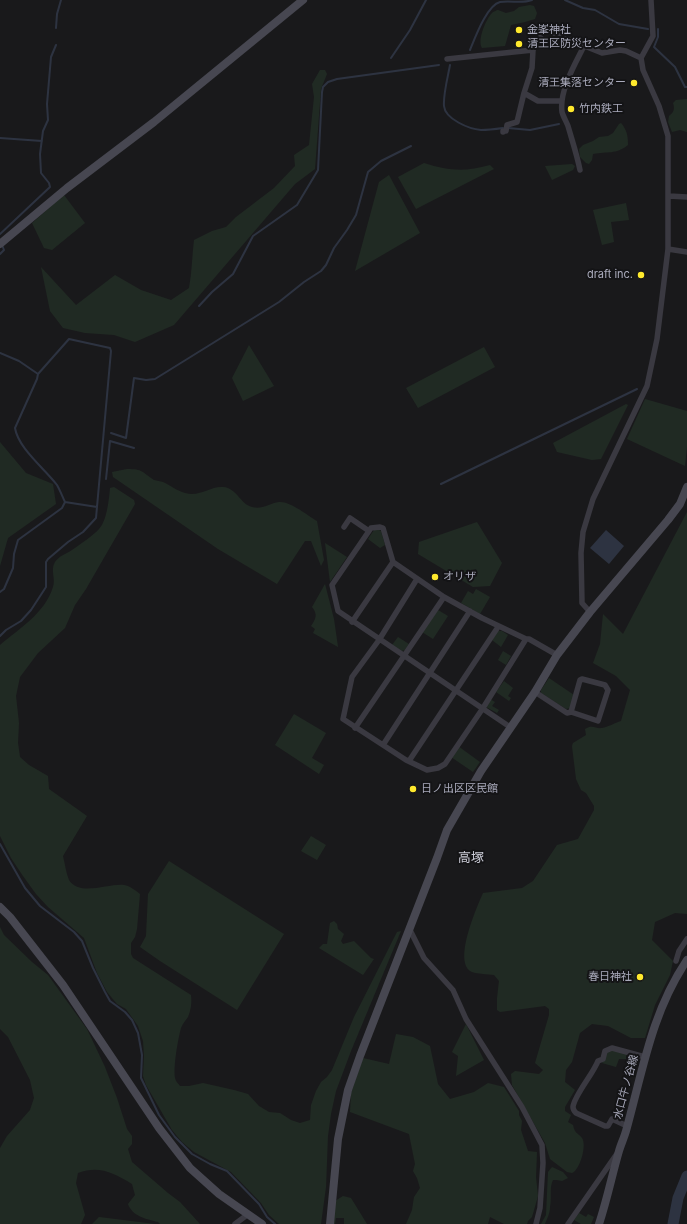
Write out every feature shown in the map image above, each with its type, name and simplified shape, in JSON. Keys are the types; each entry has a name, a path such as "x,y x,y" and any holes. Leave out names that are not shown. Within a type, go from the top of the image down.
{"street":[{"path":"0,244 67,188 154,122 303,0"},
{"path":"590,612 582,603 581,553 583,532 593,499 647,386 657,339 668,249 668,136 659,106 643,70 641,58 653,36 650,0"},
{"path":"503,132 506,131 506,125 511,122 517,122 532,68 533,50 542,33 547,32 602,53 620,50 626,51 641,58"},
{"path":"580,170 575,147 562,112 562,101 568,77 584,46"},
{"path":"446,59 533,50"},
{"path":"524,93 538,101 562,101"},
{"path":"669,196 687,197"},
{"path":"668,249 687,252"},
{"path":"330,1224 338,1139 348,1090 437,858 446,830 480,771 535,692 558,655 590,612 668,520 680,504 687,487"},
{"path":"344,527 350,518 369,531"},
{"path":"510,727 352,622 338,611 332,585 371,528 380,526 383,528 392,562 444,597 498,627 529,639 558,655"},
{"path":"352,622 392,562"},
{"path":"417,579 379,640 352,677 343,719 406,760 427,770 438,768 445,764 483,708 526,639"},
{"path":"355,728 444,597"},
{"path":"383,745 470,611"},
{"path":"409,761 498,627"},
{"path":"535,692 567,713 571,712 598,721 608,690 605,686 582,679 580,680 571,712"},
{"path":"0,907 10,917 63,985 159,1128 190,1168 219,1194 247,1215 262,1224"},
{"path":"409,928 424,958 453,990 466,1019 522,1107 542,1145 543,1163 540,1208 536,1224"},
{"path":"676,961 679,951 687,939"},
{"name":"水口牛ノ谷線","path":"599,1224 608,1197 619,1150 627,1126 645,1057 664,1000 674,980 687,960"},
{"path":"627,1126 612,1119 608,1126 605,1126 576,1113 574,1107 575,1101 592,1075 598,1061 603,1059 605,1051 612,1048 645,1057"},
{"path":"568,1224 619,1150"},
{"path":"235,1224 247,1215"}],"shaded area":[{"path":"530,5 534,6 537,13 535,19 511,25 505,46 482,48 481,35 487,20 492,13 498,10 506,13 514,11 519,7"},
{"path":"320,70 325,70 327,74 321,89 315,169 295,184 174,325 135,342 114,335 85,333 63,328 50,311 41,267 76,305 115,275 141,290 171,300 189,288 194,240 212,231 226,227 236,217 274,188 295,166 294,155 309,145 314,97 312,84"},
{"path":"687,99 687,132 680,130 672,132 668,122 669,116 674,110 673,103 676,100"},
{"path":"621,123 627,133 628,145 619,150 593,154 592,160 589,164 580,157 579,149 583,145 599,137 608,136 613,133"},
{"path":"424,163 441,168 457,170 473,169 490,165 494,169 416,209 398,177"},
{"path":"572,164 575,166 573,170 552,180 545,166"},
{"path":"389,175 420,233 355,271 379,182"},
{"path":"64,195 85,223 52,250 44,248 32,223"},
{"path":"626,203 629,220 611,222 614,242 602,245 593,210"},
{"path":"249,345 274,386 243,401 232,378"},
{"path":"484,347 495,367 418,408 406,388"},
{"path":"645,399 687,411 687,447 685,466 627,439"},
{"path":"626,404 628,405 601,459 592,460 557,452 553,443"},
{"path":"0,442 26,473 53,484 56,504 8,538 0,566"},
{"path":"127,469 139,470 154,480 163,482 185,493 196,494 214,488 223,487 232,490 244,503 252,507 263,507 279,502 293,506 317,521 324,560 321,566 311,541 305,541 277,584 218,549 113,477 112,472"},
{"path":"114,487 134,500 135,504 86,589 75,605 65,628 38,653 20,677 16,696 19,723 18,743 20,757 29,765 48,776 49,789 87,816 63,856 69,880 80,888 87,889 124,885 140,894 137,929 135,937 131,943 131,954 133,958 191,995 190,1012 181,1028 175,1060 175,1078 180,1086 203,1083 234,1090 248,1094 259,1106 269,1112 280,1113 291,1120 300,1123 310,1120 311,1105 316,1091 321,1082 332,1070 354,1017 397,932 401,931 336,1091 328,1136 326,1187 321,1224 279,1224 269,1215 261,1203 231,1172 194,1152 182,1142 172,1130 146,1085 143,1076 143,1041 138,1026 126,1009 117,1004 107,992 97,973 84,938 48,907 36,894 11,858 0,836 0,645 31,619 44,605 54,584 53,568 55,562 90,537 102,525 107,510 110,488"},
{"path":"687,512 687,914 675,913 655,922 652,940 673,961 670,975 655,1005 645,1038 631,1038 608,1026 592,1024 580,1033 572,1062 566,1070 565,1082 575,1090 565,1107 565,1111 571,1115 568,1122 573,1125 575,1131 582,1138 584,1146 578,1167 572,1173 567,1172 550,1159 545,1143 512,1085 511,1074 515,1071 539,1074 543,1070 535,1063 549,1015 549,1009 545,1006 500,1012 497,1010 499,981 494,975 472,972 466,967 464,958 465,947 476,910 483,893 522,888 533,881 557,845 578,839 594,810 594,806 586,793 581,790 576,779 572,746 573,743 586,735 585,729 592,727 607,727 621,721 630,690 616,676 593,663 600,644 603,614 623,634"},
{"path":"477,522 502,563 490,586 473,587 418,554 419,542"},
{"path":"374,530 381,531 385,545 380,548 368,539"},
{"path":"325,543 347,557 330,582"},
{"path":"325,584 334,619 338,647 313,633 315,629 311,626 316,616 312,607"},
{"path":"476,589 490,597 480,614 461,603 468,591 473,594"},
{"path":"438,610 448,616 433,639 422,632"},
{"path":"498,631 502,631 508,635 501,647 492,640"},
{"path":"398,637 409,644 405,650 402,651 392,645"},
{"path":"503,651 511,656 506,665 498,660"},
{"path":"549,678 574,695 571,708 566,709 541,693 541,690"},
{"path":"504,681 513,688 508,696 511,698 509,701 496,692"},
{"path":"490,699 495,702 492,706 499,710 497,713 486,707"},
{"path":"294,714 326,733 312,758 324,765 319,774 275,745"},
{"path":"458,746 480,762 473,772 451,757"},
{"path":"311,836 326,845 317,860 301,851"},
{"path":"169,861 284,934 237,1010 140,947 146,936 148,894"},
{"path":"334,921 337,924 338,929 344,934 341,941 343,944 354,941 371,958 374,959 363,975 319,948 323,944 327,944 330,923"},
{"path":"0,927 4,935 48,975 87,1029 105,1067 127,1129 132,1136 132,1144 128,1149 132,1162 180,1202 200,1224 160,1224 136,1214 128,1204 135,1195 132,1184 106,1171 93,1170 78,1173 76,1183 85,1215 81,1224 0,1224 0,1148 7,1136 30,1110 34,1098 30,1080 8,1037 0,1029"},
{"path":"466,1024 484,1060 456,1076 458,1056 452,1052"},
{"path":"396,1034 413,1037 430,1046 438,1084 450,1099 474,1092 488,1083 504,1087 519,1111 522,1121 521,1130 528,1151 537,1152 536,1177 538,1196 532,1217 527,1224 504,1224 490,1217 488,1224 406,1224 412,1210 414,1197 420,1188 413,1171 415,1164 409,1134 350,1112 351,1093 363,1058 389,1064"},
{"path":"612,1049 627,1054 626,1059 619,1059 616,1067 602,1063 607,1052"},
{"path":"552,1167 563,1172 568,1178 562,1181 553,1180 551,1186 551,1204 549,1214 545,1224 541,1224 546,1215 548,1172"},
{"path":"343,1196 351,1198 367,1224 344,1224 344,1218 336,1218 335,1224 333,1224 335,1201"},
{"path":"579,1213 586,1217 588,1214 594,1217 591,1224 581,1224 574,1220"},
{"path":"99,1217 155,1224 92,1224"}],"water":[{"path":"606,530 624,546 609,564 590,548"}],"waterway":[{"path":"56,28 57,14 61,0"},
{"path":"391,58 410,30 426,0"},
{"path":"470,50 486,15 495,4 500,2 524,2 532,0"},
{"path":"565,0 583,8 595,10 619,24 648,29"},
{"path":"658,29 658,37 654,47 675,67 685,87 687,87"},
{"path":"0,234 50,187 49,183 41,173 40,154 43,131 48,120 47,104 51,57 56,45"},
{"path":"199,306 212,292 233,274 253,236 297,205 318,170 323,87 328,82 337,79 439,65"},
{"path":"450,65 445,91 445,111 458,122 476,129 484,130 503,128"},
{"path":"508,128 530,130 559,124"},
{"path":"0,138 42,141"},
{"path":"111,433 126,438 134,378 146,380 155,379 279,302 304,282 321,271 356,215 368,172 381,161 411,146"},
{"path":"0,254 4,250 2,245"},
{"path":"0,636 6,630 21,621 31,610 46,587 46,562 48,559 68,542 83,532 96,518 111,351 110,348 69,339 38,374"},
{"path":"0,353 19,361 38,374 15,428 17,436 26,451 57,485 65,502 62,508 18,540 14,554 13,568 4,589 0,592"},
{"path":"441,484 637,389"},
{"path":"106,479 110,441 134,448"},
{"path":"65,502 97,507"},
{"path":"0,844 25,888 40,906 74,932 82,941 93,968 110,1001 125,1012 132,1020 138,1033 142,1055 141,1078 159,1115 175,1137 192,1154 227,1171 259,1204 267,1217 275,1224"},
{"path":"673,1224 678,1198 687,1176"}],"place":[{"name":"金峯神社","path":"519,30"},
{"name":"清王区防災センター","path":"519,44"},
{"name":"清王集落センター","path":"634,83"},
{"name":"竹内鉄工","path":"571,109"},
{"name":"draft inc.","path":"641,275"},
{"name":"オリザ","path":"435,577"},
{"name":"日ノ出区区民館","path":"413,789"},
{"name":"春日神社","path":"640,977"}],"district":[{"name":"高塚","path":"471,858"}]}
